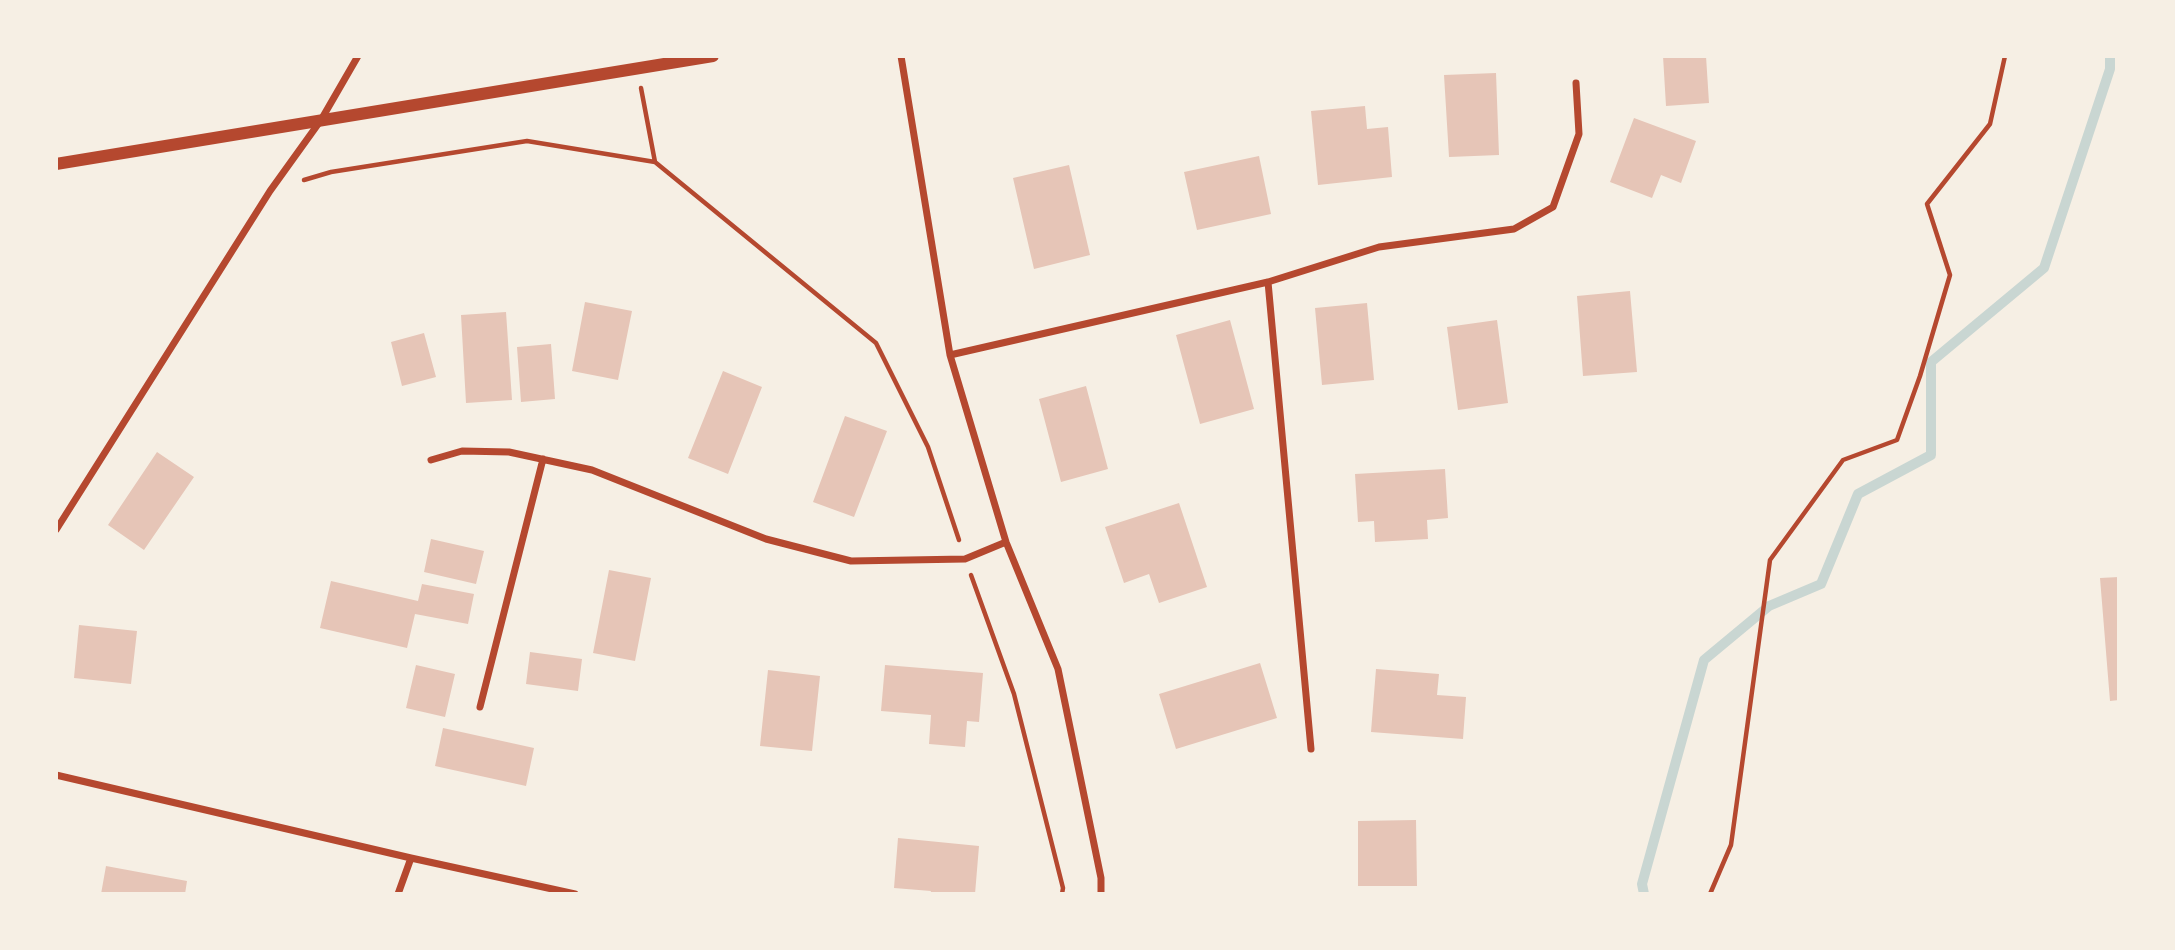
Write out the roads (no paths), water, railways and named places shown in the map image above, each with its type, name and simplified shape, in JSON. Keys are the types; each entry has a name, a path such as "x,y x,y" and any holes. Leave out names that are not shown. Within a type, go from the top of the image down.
{"street":[{"path":"56,530 270,191 321,120 358,56"},
{"path":"56,164 713,56"},
{"path":"901,56 950,355 1006,542 1058,669 1101,878 1101,894"},
{"path":"950,355 1268,282 1378,247 1514,229 1553,207 1579,134 1576,83"},
{"path":"1268,282 1311,749"},
{"path":"431,460 462,451 509,452 592,470 766,539 851,561 965,559 1006,542"},
{"path":"480,707 543,459"},
{"path":"56,775 575,894"},
{"path":"398,894 411,858"}],"waterway":[{"path":"1644,894 1642,884 1704,660 1769,606 1821,584 1858,494 1931,455 1931,362 2044,268 2110,69 2110,56"}]}
